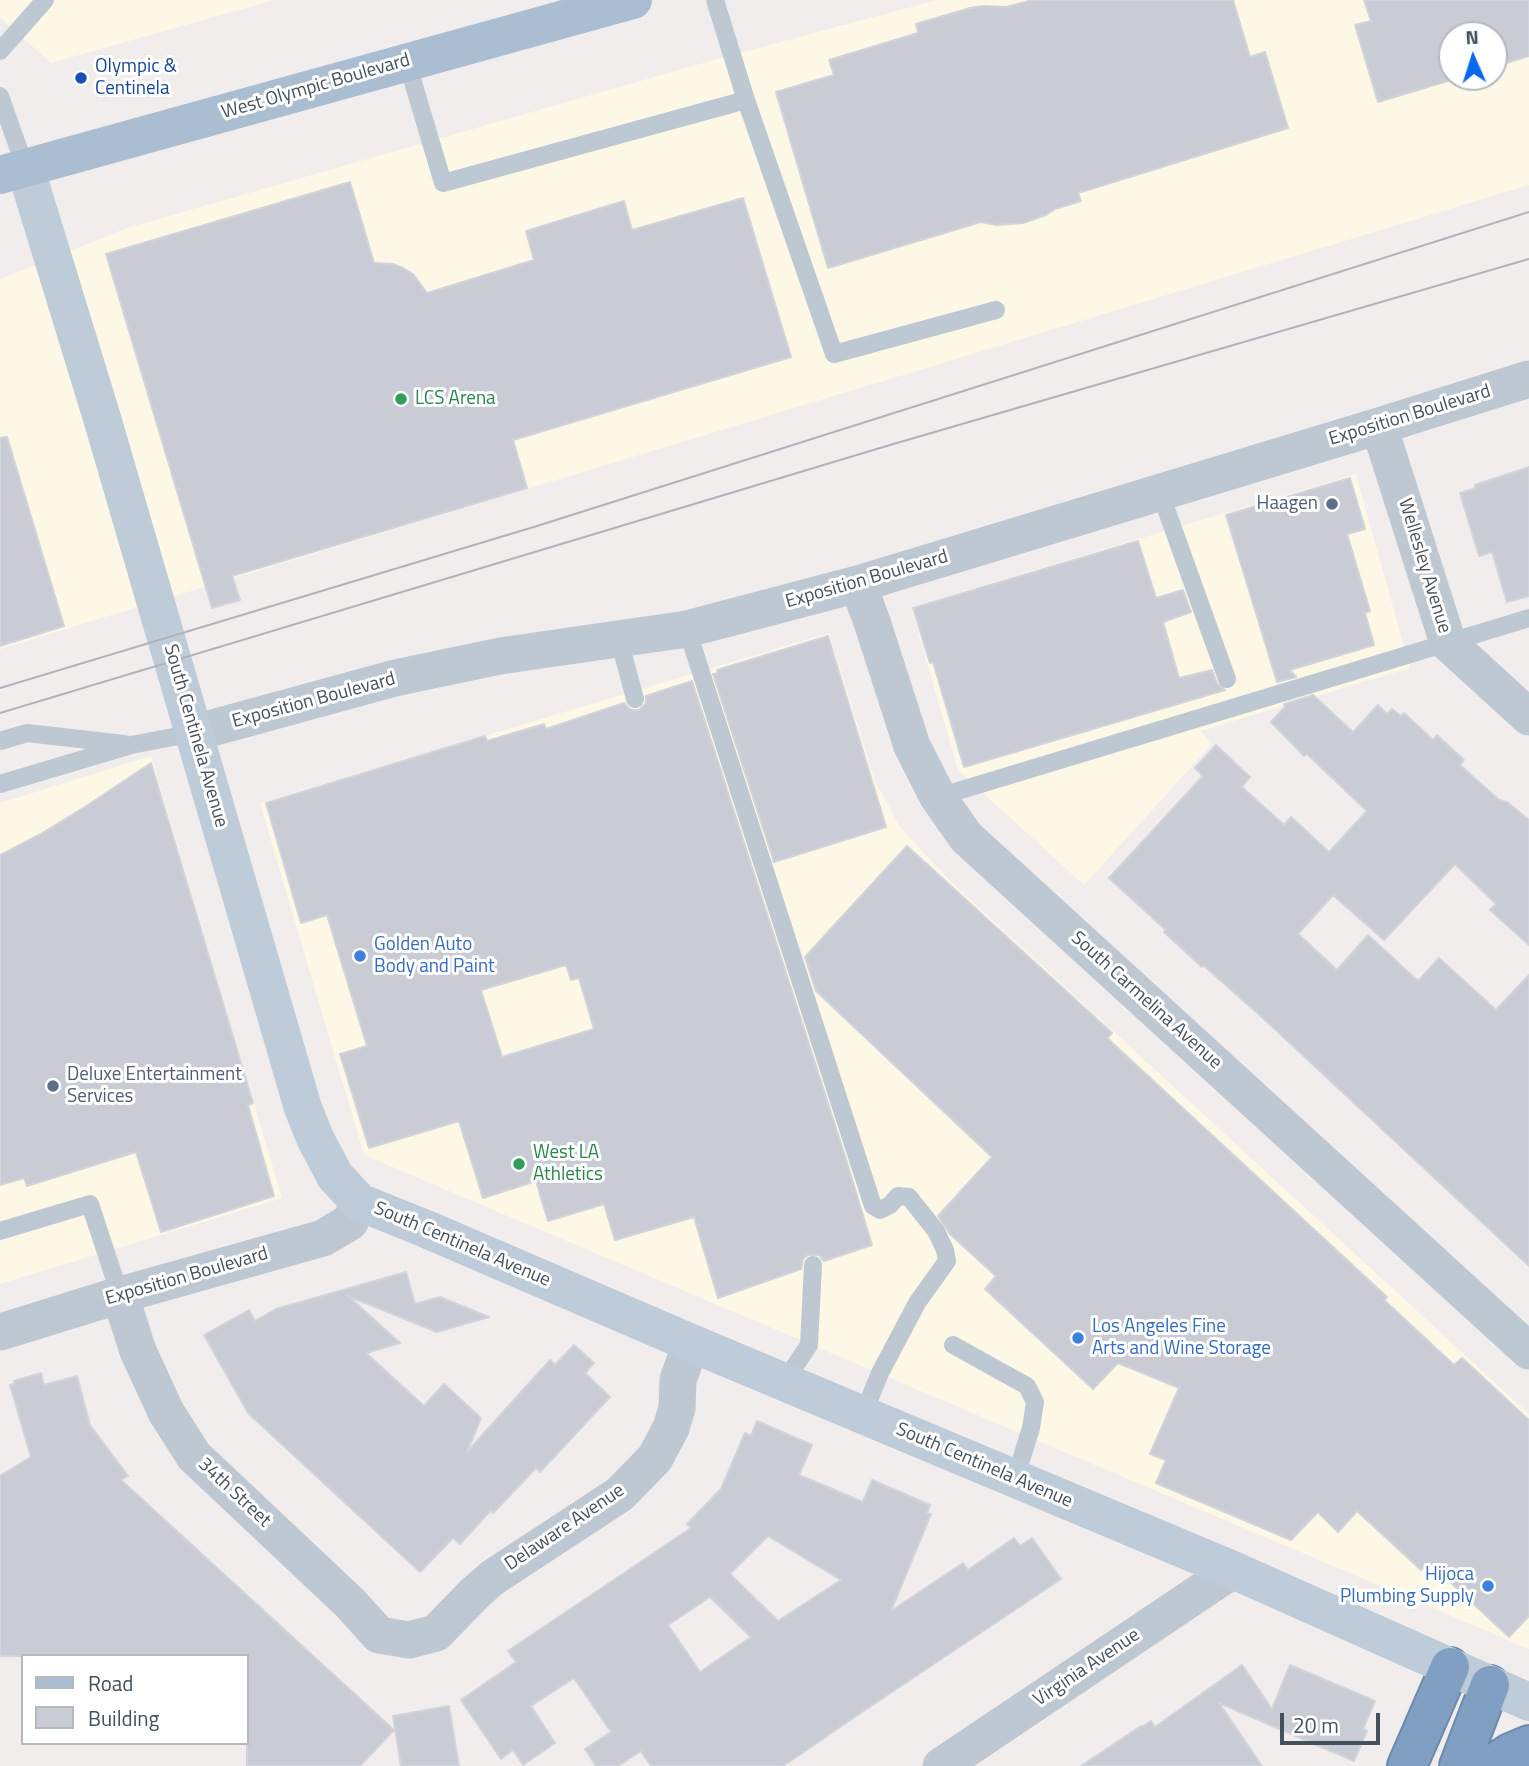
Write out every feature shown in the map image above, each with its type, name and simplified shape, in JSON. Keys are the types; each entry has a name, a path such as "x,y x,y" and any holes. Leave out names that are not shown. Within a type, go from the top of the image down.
{"highway":[{"path":"1407,1766 1450,1667"},
{"path":"1459,1766 1490,1685"},
{"path":"1491,1766 1510,1753 1529,1745"}],"main road":[{"name":"West Olympic Boulevard","path":"12,171 407,62 582,6 633,0"}],"street":[{"name":"South Centinela Avenue","path":"12,171 102,418 303,1108 335,1176 359,1202 1233,1570 1529,1702"},
{"name":"Exposition Boulevard","path":"194,733 395,678 500,656 687,629 858,584 1529,379"},
{"name":"Wellesley Avenue","path":"1379,426 1448,643 1529,716"},
{"name":"South Carmelina Avenue","path":"858,584 912,747 938,797 966,837 1529,1351"},
{"name":"Exposition Boulevard","path":"0,1332 323,1238 350,1222 359,1202"},
{"name":"34th Street","path":"120,1295 138,1351 160,1400 194,1456 350,1603 379,1635 409,1640"},
{"name":"Delaware Avenue","path":"409,1640 436,1633 492,1578 620,1494 655,1458 671,1428 677,1408 678,1380 691,1342"},
{"name":"Virginia Avenue","path":"941,1766 1233,1570"}],"lane":[{"path":"0,51 45,0"},
{"path":"715,0 746,100 834,354 996,310"},
{"path":"407,62 443,183 746,100"},
{"path":"0,96 12,171"},
{"path":"1160,492 1227,679"},
{"path":"938,797 1529,618"},
{"path":"687,629 873,1206 880,1210 890,1205 898,1196 909,1197 936,1231 945,1250 947,1261 917,1303 880,1373 863,1415"},
{"path":"619,639 635,699"},
{"path":"0,741 27,733 131,745"},
{"path":"0,784 131,745 194,733"},
{"path":"0,1231 90,1204 120,1295"},
{"path":"784,1382 809,1345 813,1265"},
{"path":"953,1345 1027,1385 1035,1402 1031,1428 1015,1479"}],"shaded area":[{"path":"0,0 274,0 51,63 0,17"},
{"path":"937,0 1529,0 1529,185 0,649 0,279 127,228 710,61"},
{"path":"1356,474 1410,668 1200,731 1212,744 1084,885 958,770 911,607"},
{"path":"829,633 875,781 900,827 949,880 1529,1414 1529,1649 364,1155 260,803"},
{"path":"151,756 282,1198 0,1284 0,803"}],"building":[{"path":"1032,0 1233,0 1250,57 1265,52 1288,128 1078,193 1081,201 1023,223 997,225 981,222 828,268 776,92 834,75 829,60 918,33 916,24 970,8 1007,7"},
{"path":"1364,0 1529,0 1529,56 1508,63 1508,21 1438,21 1438,84 1378,102 1355,25 1371,21"},
{"name":"LCS Arena","path":"350,182 374,263 393,264 403,268 413,274 427,293 534,260 526,231 624,201 632,230 743,198 791,357 513,440 527,488 232,576 240,600 212,608 106,254"},
{"path":"7,437 64,626 0,646 0,438"},
{"path":"1529,467 1529,596 1507,602 1492,552 1479,556 1460,493 1476,488 1475,485"},
{"path":"1350,478 1365,529 1347,534 1370,611 1365,613 1374,645 1290,670 1296,677 1277,682 1226,515"},
{"path":"1138,541 1156,598 1183,590 1191,612 1163,622 1179,678 1212,670 1217,683 1225,690 964,767 933,662 930,663 913,608"},
{"path":"828,636 886,827 774,862 713,674 718,673 717,670"},
{"path":"692,681 872,1245 824,1261 819,1255 808,1255 803,1259 801,1269 718,1298 694,1217 615,1240 604,1204 548,1221 536,1181 483,1198 459,1121 369,1148 340,1054 367,1046 327,915 301,923 266,803 485,736 487,741 544,724 546,729 624,703 631,710 639,710 646,703 646,696","holes":["566,965 571,980 579,978 594,1029 502,1057 481,990"]},
{"path":"1313,695 1353,732 1378,705 1387,714 1392,709 1401,716 1404,713 1433,740 1437,735 1464,760 1460,765 1499,800 1507,802 1529,820 1529,945 1490,910 1496,904 1455,864 1384,940 1333,895 1298,934 1337,970 1368,935 1418,981 1439,958 1496,1010 1529,975 1529,1266 1264,1019 1164,932 1166,930 1109,878 1203,776 1195,768 1216,745 1250,777 1242,787 1284,825 1291,817 1329,852 1367,811 1307,754 1304,756 1271,722 1285,707 1284,704"},
{"path":"151,763 253,1103 248,1105 274,1196 161,1232 136,1152 27,1186 24,1178 0,1185 0,855 85,807"},
{"path":"907,846 1112,1033 1107,1038 1387,1297 1384,1300 1454,1365 1462,1358 1529,1420 1529,1616 1509,1637 1429,1562 1421,1570 1357,1511 1338,1532 1318,1512 1291,1540 1156,1483 1166,1460 1150,1454 1179,1388 1118,1363 1093,1389 985,1289 996,1276 950,1234 938,1216 992,1157 816,991 805,957"},
{"path":"406,1272 415,1304 440,1297 489,1317 437,1332 348,1296 400,1343 366,1353 424,1406 444,1384 481,1418 467,1452 550,1360 555,1365 574,1345 594,1363 585,1373 610,1397 540,1472 536,1468 493,1513 491,1510 460,1544 453,1538 420,1572 248,1413 204,1335 249,1310 255,1321 276,1309"},
{"path":"41,1373 44,1385 77,1376 90,1425 128,1476 121,1480 394,1730 360,1766 247,1766 248,1654 0,1656 0,1476 31,1457 10,1385 15,1384 14,1381"},
{"path":"757,1421 812,1445 799,1475 863,1502 872,1480 930,1505 927,1513 931,1514 891,1611 963,1563 968,1570 1014,1538 1020,1546 1032,1538 1061,1579 783,1766 651,1766 641,1751 618,1766 596,1766 585,1749 611,1732 574,1678 531,1706 555,1743 523,1765 513,1750 501,1759 461,1700 516,1662 508,1651 691,1528 687,1524 721,1489 745,1433 751,1436","holes":["768,1536 841,1580 778,1621 730,1574","710,1597 751,1637 700,1672 668,1625"]},
{"path":"1242,1665 1272,1709 1290,1665 1375,1701 1363,1729 1367,1731 1354,1761 1219,1703 1262,1766 1081,1766 1141,1726 1151,1721 1155,1727"},
{"path":"449,1706 459,1766 401,1766 393,1716"}],"tram line":[{"path":"0,688 537,526 1529,212"},
{"path":"0,713 890,445 1529,259"}],"place":[{"name":"Olympic & Centinela","path":"81,78"},
{"name":"LCS Arena","path":"401,399"},
{"name":"Haagen","path":"1332,504"},
{"name":"Golden Auto Body and Paint","path":"360,956"},
{"name":"Deluxe Entertainment Services","path":"53,1086"},
{"name":"West LA Athletics","path":"519,1164"},
{"name":"Los Angeles Fine Arts and Wine Storage","path":"1078,1338"},
{"name":"Hijoca Plumbing Supply","path":"1488,1586"}]}
